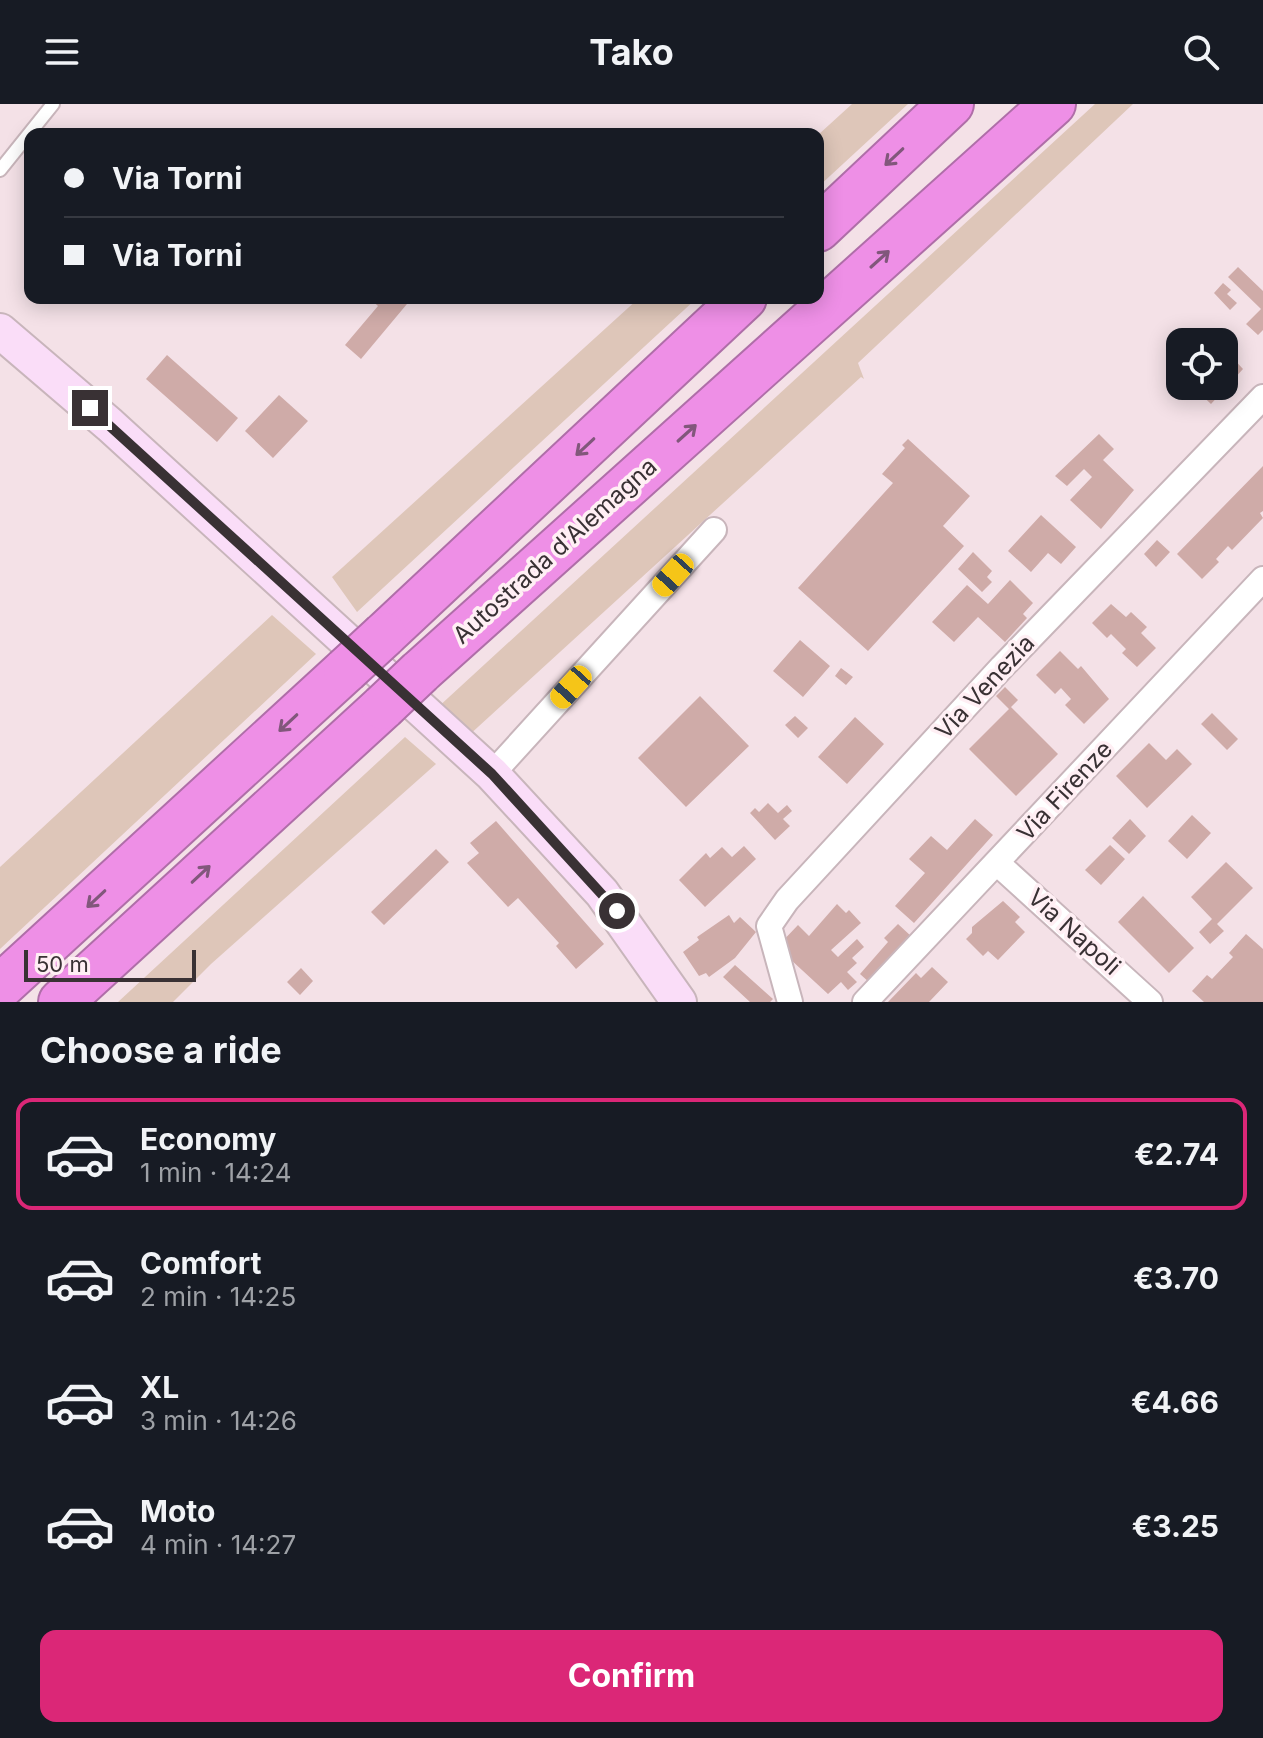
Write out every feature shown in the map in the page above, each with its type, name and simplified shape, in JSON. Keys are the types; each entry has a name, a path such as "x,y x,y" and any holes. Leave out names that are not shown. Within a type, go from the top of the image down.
{"highway":[{"path":"824,223 951,104"},
{"name":"Autostrada d'Alemagna","path":"61,1002 420,672 1053,104"},
{"path":"0,987 384,635 738,304"}],"main road":[{"path":"0,331 110,425 492,774 602,893 679,1002"}],"street":[{"name":"Via Venezia","path":"790,1002 769,926 787,900 1002,667 1263,397"},
{"path":"492,774 714,530"},
{"name":"Via Firenze","path":"865,1002 1263,579"},
{"name":"Via Napoli","path":"997,863 1150,1002"}],"lane":[{"path":"34,128 53,104"},
{"path":"0,170 24,140"}],"shaded area":[{"path":"852,104 908,104 824,181 824,130"},
{"path":"1095,104 1133,104 858,363 864,379 861,377 467,737 436,709"},
{"path":"632,304 691,304 357,612 332,577"},
{"path":"272,615 316,654 0,949 0,867"},
{"path":"405,737 436,764 211,964 173,1002 118,1002"}],"building":[{"path":"1238,267 1263,291 1263,330 1258,335 1246,324 1261,309 1228,277"},
{"path":"1223,283 1231,290 1227,294 1237,303 1230,310 1214,293"},
{"path":"376,304 407,304 361,359 345,345 378,306"},
{"path":"167,355 238,418 217,442 146,379"},
{"path":"279,395 308,421 273,458 245,431"},
{"path":"1099,434 1114,449 1103,460 1134,490 1101,529 1070,500 1092,477 1084,469 1067,486 1055,476"},
{"path":"908,439 970,496 943,526 964,546 868,651 798,588 893,483 882,474 905,448 902,445"},
{"path":"1263,466 1263,511 1260,513 1263,518 1232,550 1228,546 1216,559 1219,562 1202,579 1177,554"},
{"path":"1041,515 1076,547 1061,564 1048,553 1031,572 1008,551"},
{"path":"1157,540 1170,552 1156,567 1144,554"},
{"path":"973,552 992,571 987,577 992,582 982,592 958,569"},
{"path":"1010,580 1033,603 1023,614 1027,618 1005,642 978,617 954,642 932,622 967,585 988,604"},
{"path":"1111,604 1126,617 1131,612 1147,627 1141,633 1156,648 1137,667 1122,653 1126,649 1111,634 1107,638 1092,623"},
{"path":"800,640 830,666 803,697 773,671"},
{"path":"1060,651 1078,669 1081,666 1109,699 1084,724 1065,705 1071,699 1061,688 1055,694 1036,675"},
{"path":"841,668 853,677 846,685 835,676"},
{"path":"1005,687 1018,700 1009,709 996,696"},
{"path":"700,696 749,746 686,807 638,758"},
{"path":"1011,707 1058,754 1016,796 969,749"},
{"path":"1212,713 1238,739 1227,750 1201,724"},
{"path":"795,716 808,728 798,738 785,725"},
{"path":"855,717 884,744 847,784 818,757"},
{"path":"1149,743 1166,760 1177,749 1192,764 1147,808 1116,776"},
{"path":"768,803 778,813 787,805 792,811 783,819 790,826 775,840 750,813 755,808 759,812"},
{"path":"1192,815 1211,833 1187,859 1168,841"},
{"path":"975,819 993,835 914,923 895,906 925,873 909,859 931,836 947,850"},
{"path":"1130,819 1146,836 1129,854 1112,838"},
{"path":"496,821 604,944 576,969 556,946 559,943 518,898 508,907 467,863 479,853 470,843"},
{"path":"1110,845 1125,859 1101,885 1085,870"},
{"path":"744,846 756,859 705,907 679,880 706,853 710,858 722,847 732,857"},
{"path":"436,849 449,862 384,925 371,912"},
{"path":"1226,862 1253,888 1217,924 1224,931 1210,944 1199,932 1212,919 1191,897"},
{"path":"1143,896 1194,948 1169,973 1118,922"},
{"path":"1003,901 1020,917 1015,922 1025,932 998,960 988,951 983,956 966,939 972,933 972,927"},
{"path":"837,904 846,913 849,910 861,923 831,950 838,957 857,939 864,947 852,958 857,963 847,972 857,982 848,990 841,982 828,994 777,947 798,925 809,936"},
{"path":"729,915 734,923 740,917 756,932 735,958 709,977 706,973 699,976 683,952 699,940 697,937"},
{"path":"898,924 912,937 870,983 860,974 888,942 884,938"},
{"path":"1246,934 1263,949 1263,1002 1204,1002 1192,991 1207,975 1212,979 1233,957 1229,953"},
{"path":"735,965 773,999 770,1002 750,1002 723,977"},
{"path":"932,967 948,982 929,1002 888,1002 916,973 921,978"},
{"path":"301,968 313,981 300,995 287,982"}],"route":[{"path":"90,408 492,774 617,911"}]}
